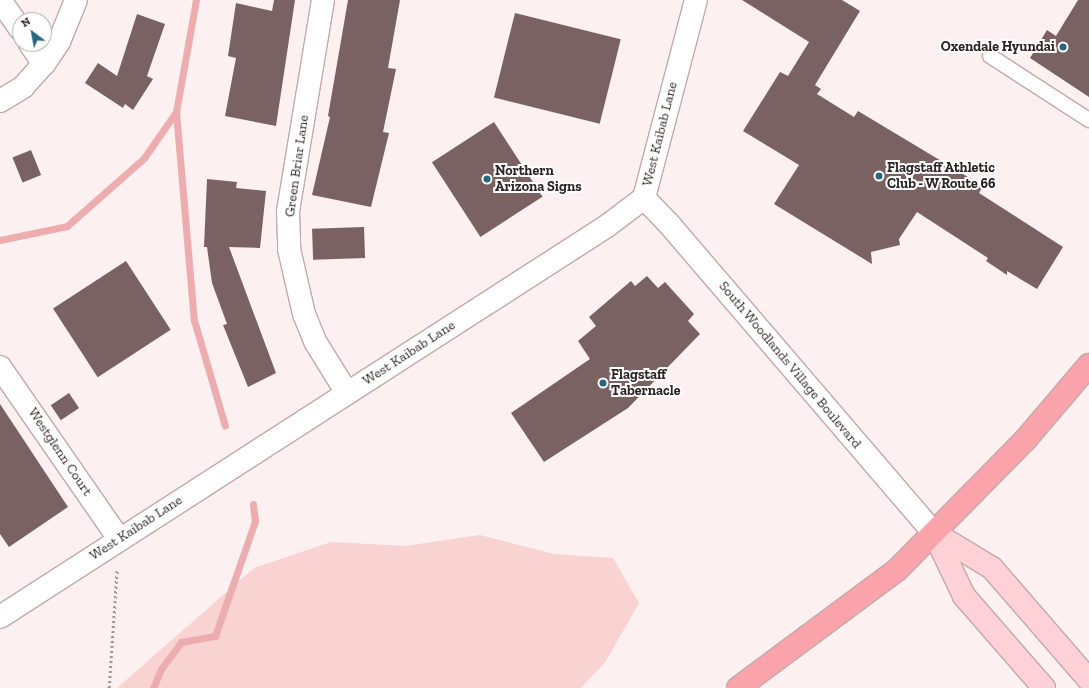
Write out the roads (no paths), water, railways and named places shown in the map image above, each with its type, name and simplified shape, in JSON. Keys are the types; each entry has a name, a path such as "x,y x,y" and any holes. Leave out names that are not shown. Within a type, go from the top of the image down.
{"main road":[{"path":"738,688 898,569 1026,438 1089,365"}],"street":[{"path":"0,0 12,17"},
{"path":"0,101 23,87 44,64 59,42 76,0"},
{"name":"Green Briar Lane","path":"323,0 288,212 289,249 304,314 316,342 348,393"},
{"name":"West Kaibab Lane","path":"0,618 119,539 613,222 644,198 696,0"},
{"path":"36,52 44,64"},
{"name":"South Woodlands Village Boulevard","path":"644,198 695,253 934,533 964,596 1044,688"},
{"name":"Westglenn Court","path":"0,367 119,539"},
{"name":"South Woodlands Village Boulevard","path":"934,533 992,568 1089,680"}],"lane":[{"path":"990,56 1089,120"}],"waterway":[{"path":"0,240 67,226 144,158 176,112 196,0"},
{"path":"176,112 194,320 225,426"},
{"path":"153,688 161,669 181,642 215,636 255,521 253,504"}],"place":[{"name":"Oxendale Hyundai","path":"1063,47"},
{"name":"Flagstaff Athletic Club - W Route 66","path":"879,176"},
{"name":"Northern Arizona Signs","path":"487,179"},
{"name":"Flagstaff Tabernacle","path":"603,383"}]}
